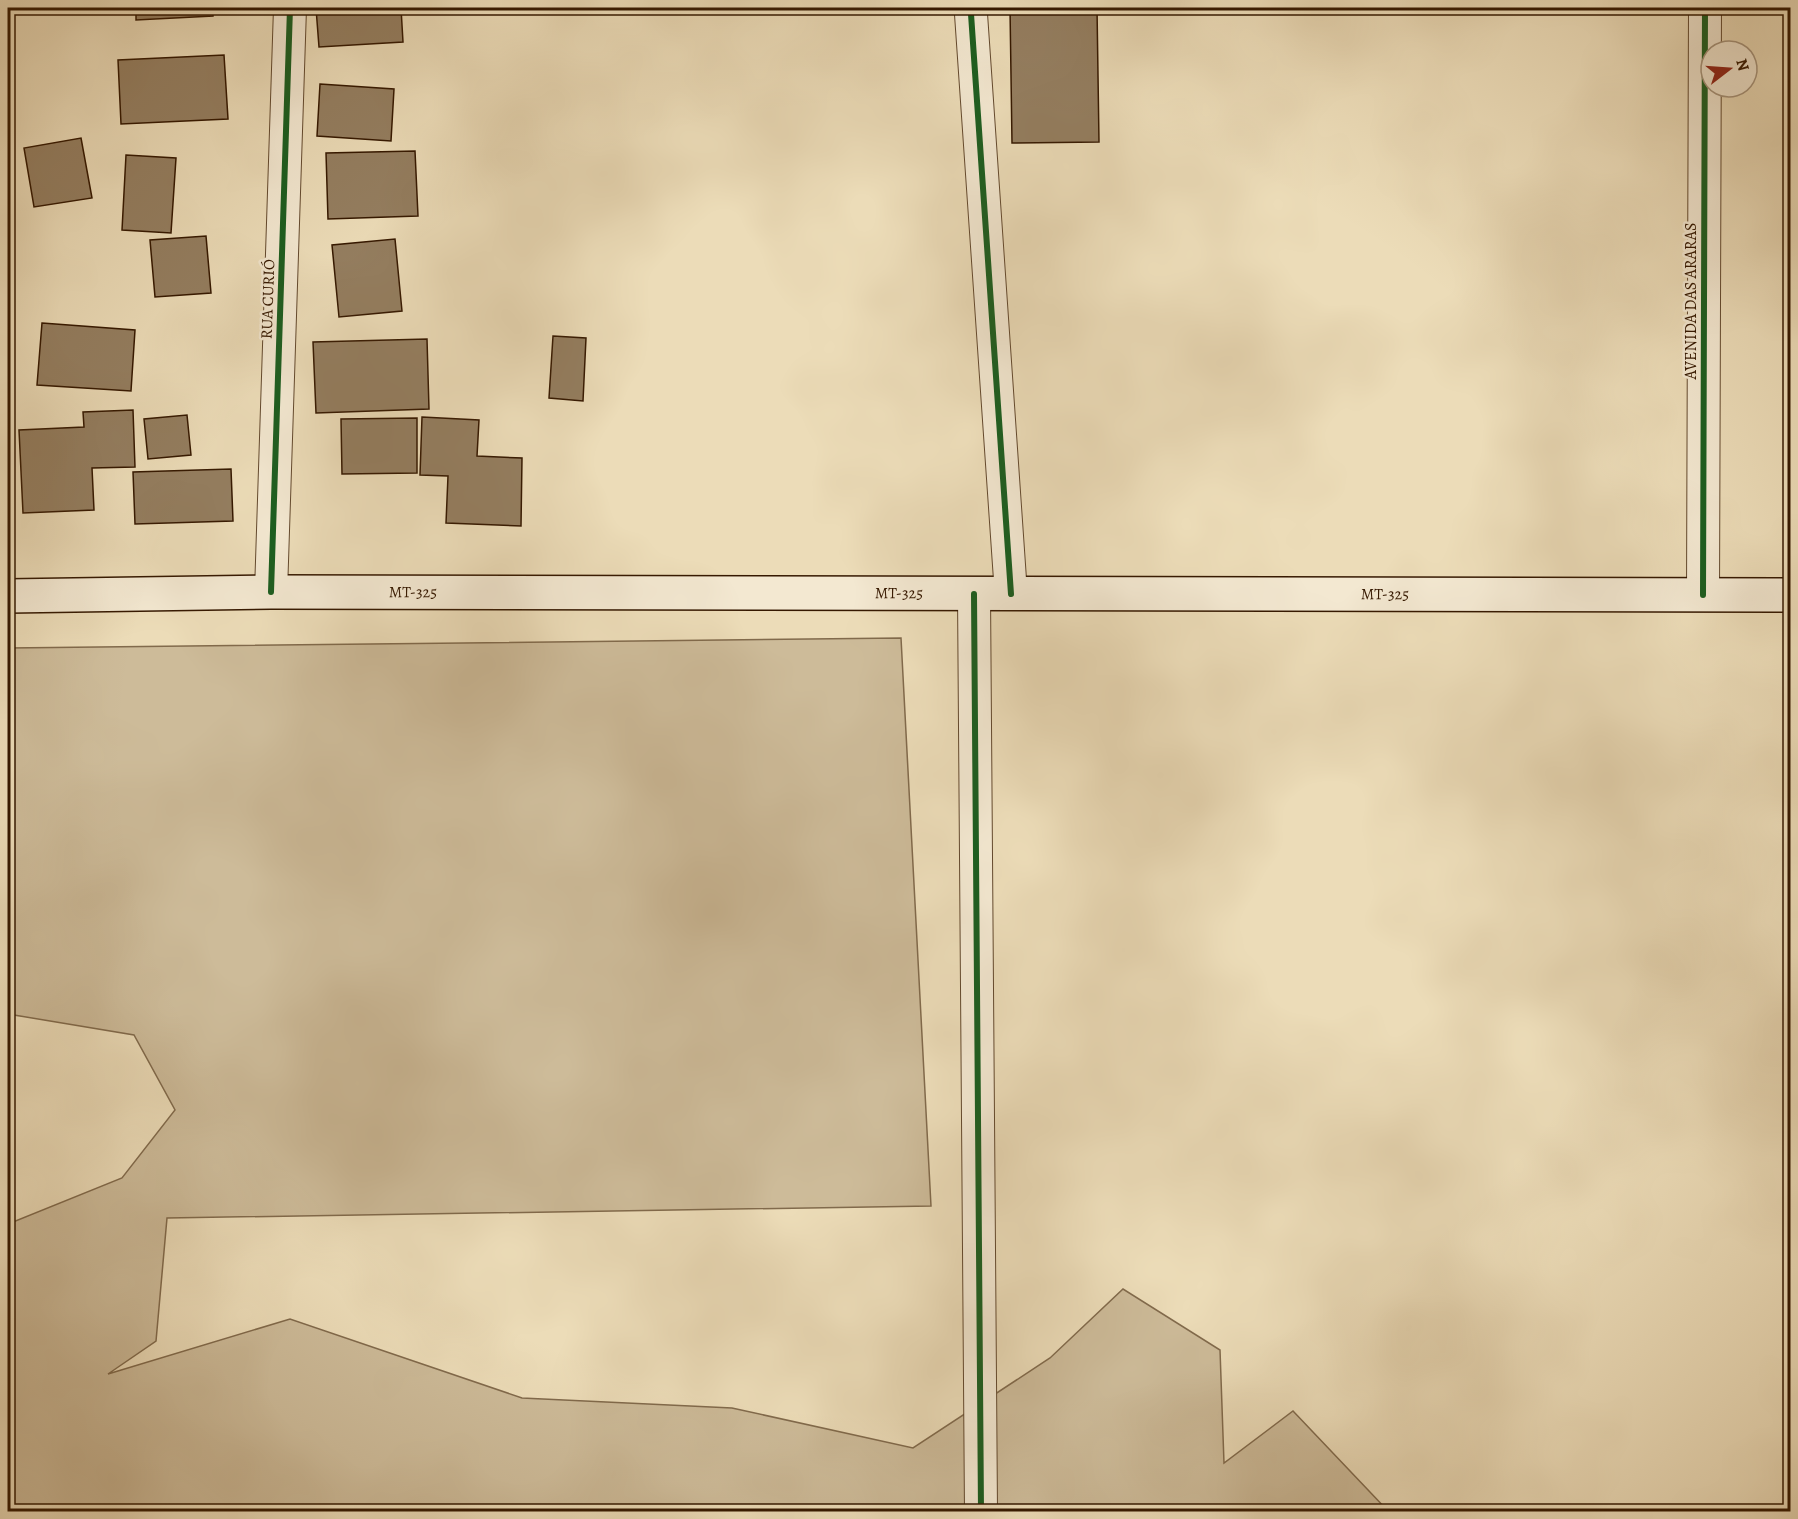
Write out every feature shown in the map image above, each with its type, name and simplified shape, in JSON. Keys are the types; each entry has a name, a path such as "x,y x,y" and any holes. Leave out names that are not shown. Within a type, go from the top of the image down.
{"main road":[{"name":"MT-325","path":"8,596 271,592 1791,596"}],"street":[{"name":"RUA CURIÓ","path":"271,592 290,8"},
{"name":"AVENIDA DAS ARARAS","path":"1703,595 1705,8"},
{"path":"971,14 1011,594"},
{"path":"974,594 981,1512"}],"shaded area":[{"path":"901,638 931,1206 167,1218 156,1341 108,1374 290,1319 522,1398 732,1408 913,1448 1050,1358 1123,1289 1220,1350 1224,1463 1293,1411 1388,1511 8,1511 8,1224 122,1178 175,1110 134,1035 8,1014 8,648"}],"building":[{"path":"136,8 213,8 213,16 136,20"},
{"path":"316,8 401,8 403,42 319,47"},
{"path":"1010,8 1097,8 1099,142 1012,143"},
{"path":"224,55 228,119 121,124 118,60"},
{"path":"320,84 394,89 391,141 317,136"},
{"path":"81,138 92,198 34,207 24,148"},
{"path":"415,151 418,216 328,219 326,153"},
{"path":"126,155 176,158 171,233 122,230"},
{"path":"206,236 211,293 155,297 150,240"},
{"path":"395,239 402,311 339,317 332,245"},
{"path":"42,323 135,330 131,391 37,385"},
{"path":"553,336 586,338 583,401 549,398"},
{"path":"427,339 429,409 316,413 313,342"},
{"path":"133,410 135,467 92,468 94,510 23,513 19,430 84,427 83,412"},
{"path":"187,415 191,455 148,459 144,419"},
{"path":"422,417 479,420 477,456 522,458 521,526 446,523 448,476 420,475"},
{"path":"417,418 417,473 342,474 341,419"},
{"path":"231,469 233,521 135,524 133,472"}],"cycle path":[{"path":"271,592 290,8"},
{"path":"1703,595 1705,8"},
{"path":"971,14 1011,594"},
{"path":"974,594 981,1512"}]}
